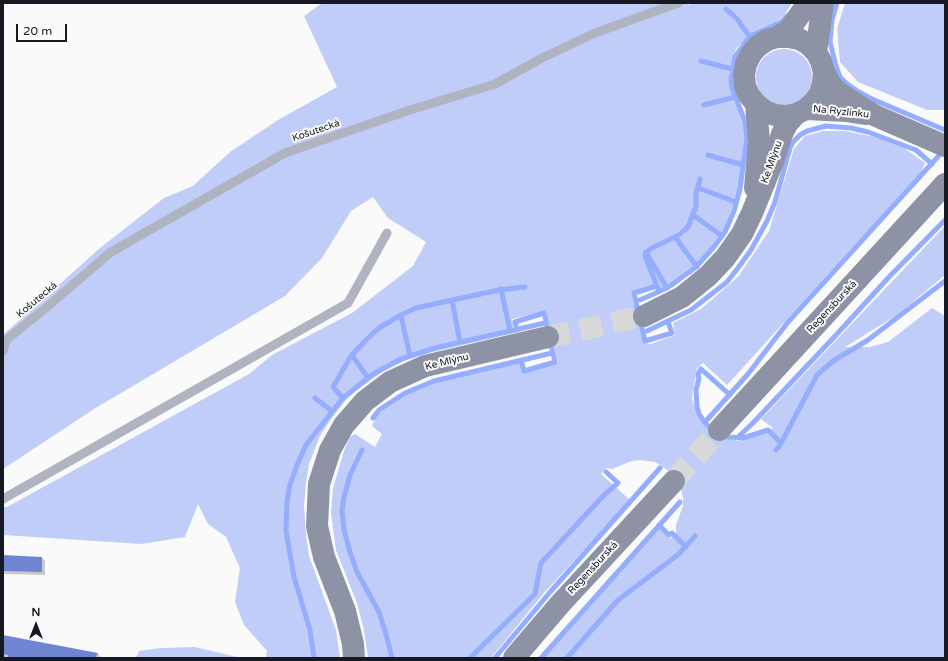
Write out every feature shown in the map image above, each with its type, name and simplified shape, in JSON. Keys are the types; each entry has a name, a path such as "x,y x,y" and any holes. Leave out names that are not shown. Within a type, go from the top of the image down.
{"street":[{"path":"777,37 789,30 808,3"},
{"path":"816,52 824,3"},
{"name":"Ke Mlýnu","path":"644,316 682,297 708,276 725,258 742,234 752,213 787,124 801,111 814,102 820,93 824,72 816,52 808,44 799,39 788,37 777,37 767,40 758,46 751,54 746,64 744,75 745,86 756,104 765,111 775,115 786,116 801,111"},
{"name":"Na Ryzlinku","path":"824,72 831,85 838,92 858,106 945,146"},
{"name":"Ke Mlýnu","path":"752,213 759,142 756,104"},
{"name":"Na Ryzlinku","path":"801,111 847,111 884,119"},
{"name":"Regensburská","path":"719,430 945,184"},
{"name":"Ke Mlýnu","path":"354,658 353,644 345,612 324,557 317,526 319,484 330,450 344,425 365,401 390,382 425,366 548,337"},
{"name":"Regensburská","path":"514,658 560,603 674,481"}],"lane":[{"name":"Košutecká","path":"3,351 6,340 111,252 284,153 410,110 496,84 542,58 595,34 678,3"},
{"path":"3,498 348,303 387,233"}],"shaded area":[{"path":"322,3 688,3 688,5 695,3 792,3 785,14 777,21 752,32 736,49 732,61 729,73 730,90 740,114 745,138 738,191 727,223 718,240 693,268 661,289 658,284 633,292 645,343 651,344 675,335 673,323 701,309 738,277 769,231 794,149 805,136 823,131 845,131 875,137 904,148 925,163 921,172 727,385 703,363 697,368 692,398 697,416 712,433 720,437 739,441 765,433 773,428 761,419 945,226 945,275 897,315 845,347 870,347 888,342 932,308 945,316 945,658 544,658 659,528 670,539 676,534 676,525 683,506 683,497 679,484 670,472 655,462 639,460 629,462 612,469 606,468 601,474 630,500 544,593 491,658 368,658 364,630 357,603 336,550 331,513 333,488 344,451 350,437 355,434 375,447 382,434 372,426 377,415 409,393 434,382 521,362 523,372 558,363 546,311 512,319 514,333 415,356 385,370 353,393 345,401 320,436 309,464 306,483 304,506 306,535 309,556 336,630 340,658 266,658 267,651 244,625 235,602 240,568 226,537 208,524 198,504 185,537 142,544 3,535 3,507 7,507 249,374 272,355 352,313 413,266 426,242 388,218 373,197 351,211 322,258 285,296 94,409 3,469 3,335 100,248 164,198 193,186 230,152 278,120 337,87 304,16"},
{"path":"845,3 945,3 945,110 927,110 858,82 840,62 837,29"},
{"path":"784,49 795,51 804,57 810,66 812,77 810,88 804,97 795,103 784,105 773,103 764,97 758,88 756,77 758,66 764,57 773,51"},
{"path":"195,647 241,658 136,658 139,651 161,648"}],"building":[{"path":"3,555 42,557 42,572 3,571"},
{"path":"3,635 98,653 95,658 8,658 8,655 3,654"}],"waterway":[{"path":"837,3 832,20 830,42 840,77 857,91 872,99 945,130"},
{"path":"726,9 737,19 750,37"},
{"path":"640,300 667,288 695,268 725,232 734,211 740,189 747,138 744,119 732,88 731,79 735,57 752,35 781,22 787,16"},
{"path":"701,61 732,69"},
{"path":"704,105 735,97"},
{"path":"647,331 691,310 727,282 738,268 751,250 767,221 775,202 790,148 793,142 800,135 807,131 826,126 851,128 868,132 916,150 932,164"},
{"path":"706,421 748,374 788,322 944,150"},
{"path":"708,155 743,165"},
{"path":"659,291 645,254 650,249 679,235 688,227 696,206 696,193 700,179"},
{"path":"698,188 736,202"},
{"path":"693,215 722,236"},
{"path":"740,435 945,220"},
{"path":"675,237 697,267"},
{"path":"646,252 667,288"},
{"path":"776,450 817,375 833,361 868,340 945,281"},
{"path":"657,286 634,293 645,341 672,333 668,322"},
{"path":"343,398 333,387 351,356 379,328 416,308 499,290 525,287"},
{"path":"501,289 510,331"},
{"path":"452,300 460,342"},
{"path":"517,330 515,322 544,313 549,333"},
{"path":"401,316 410,356"},
{"path":"314,658 310,630 294,577 286,531 289,488 306,445 343,398 373,374 401,359 435,348 545,323"},
{"path":"521,360 524,371 555,362 550,341"},
{"path":"373,418 379,410 405,393 434,381 552,353"},
{"path":"352,355 368,378"},
{"path":"714,431 705,423 699,414 697,407 696,390 699,379 698,374 701,369 730,395"},
{"path":"315,398 332,411"},
{"path":"721,435 743,438 768,430 781,443"},
{"path":"362,450 350,475 344,497 342,510 344,530 357,572 379,612 392,658"},
{"path":"495,658 551,591 660,468"},
{"path":"470,658 535,594 541,563 604,495 618,483 606,472"},
{"path":"541,658 680,502"},
{"path":"659,525 669,535 672,533 686,547"},
{"path":"567,658 618,600 679,554 695,536"}],"tunnel":[{"path":"548,337 644,316"},
{"path":"674,481 719,430"}]}
